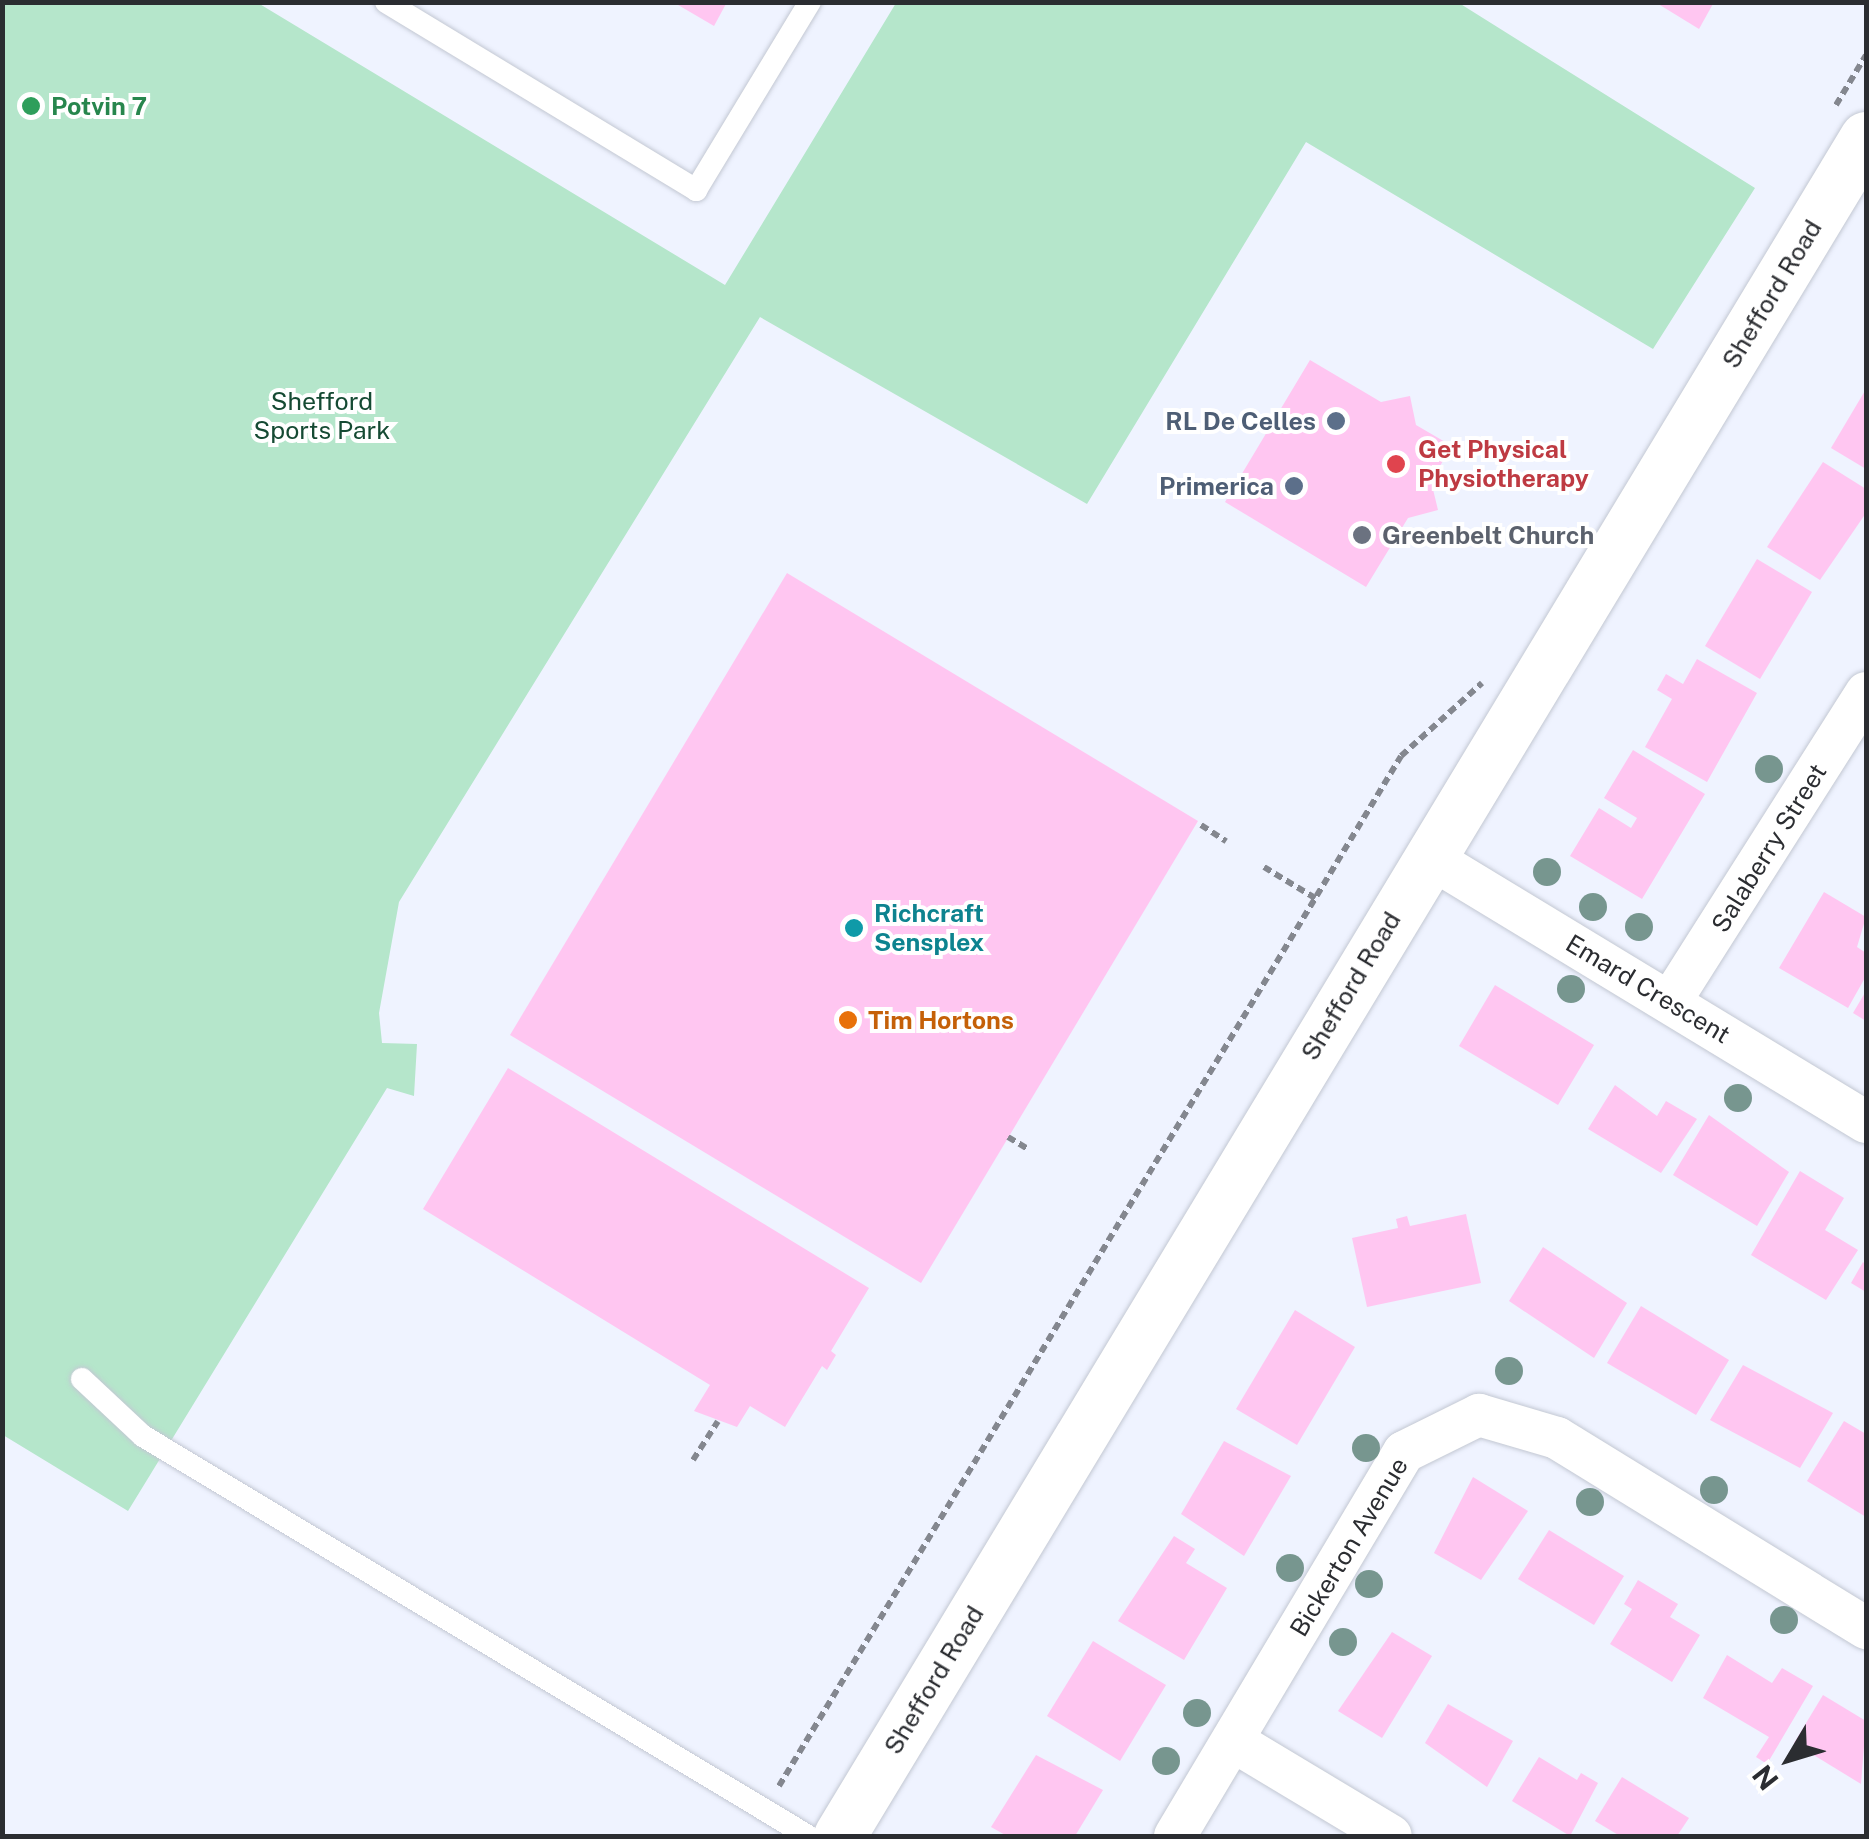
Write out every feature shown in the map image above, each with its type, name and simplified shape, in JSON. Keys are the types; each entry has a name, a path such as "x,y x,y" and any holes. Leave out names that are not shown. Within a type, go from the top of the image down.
{"street":[{"name":"Shefford Road","path":"840,1836 1429,856 1848,127"},
{"name":"Salaberry Street","path":"1670,1002 1866,693"},
{"name":"Emard Crescent","path":"1429,856 1866,1122"},
{"name":"Bickerton Avenue","path":"1175,1836 1404,1452 1479,1415 1558,1438 1866,1628"},
{"path":"1233,1740 1391,1836"}],"lane":[{"path":"386,2 696,190 810,2"},
{"path":"82,1379 143,1436 808,1836"}],"path":[{"path":"1848,127 1866,55"},
{"path":"764,1811 1401,756 1488,675"},
{"path":"1200,825 1226,841"},
{"path":"1264,867 1315,898"},
{"path":"1008,1138 1028,1149"},
{"path":"693,1460 718,1421"}],"green space":[{"name":"Shefford Sports Park","path":"2,3 258,3 725,285 896,3 1459,3 1755,188 1653,349 1306,142 1087,504 760,317 399,902 379,1013 382,1043 417,1044 414,1096 387,1088 128,1511 3,1435"}],"building":[{"path":"673,2 727,2 714,26"},
{"path":"1655,2 1714,2 1699,29"},
{"path":"1310,360 1381,402 1410,396 1416,425 1452,446 1431,481 1438,510 1408,518 1366,587 1225,502"},
{"path":"1866,389 1866,469 1831,448"},
{"path":"1823,462 1866,489 1866,513 1820,580 1767,547"},
{"path":"1757,559 1812,592 1760,679 1705,646"},
{"name":"Richcraft Sensplex","path":"787,573 1198,821 921,1283 510,1035"},
{"path":"1697,659 1757,693 1707,782 1645,747 1672,699 1657,690 1666,674 1683,684"},
{"path":"1633,750 1705,794 1642,899 1570,856 1599,808 1631,828 1637,818 1604,798"},
{"path":"1824,892 1866,917 1857,947 1866,953 1866,976 1848,1008 1779,968"},
{"path":"1495,985 1594,1045 1558,1105 1459,1046"},
{"path":"1866,991 1866,1021 1853,1013"},
{"path":"508,1068 869,1288 831,1351 836,1355 827,1370 822,1366 785,1427 750,1406 737,1427 694,1411 710,1385 423,1209"},
{"path":"1615,1085 1657,1116 1666,1101 1697,1119 1661,1173 1588,1129"},
{"path":"1709,1115 1789,1172 1757,1226 1673,1175"},
{"path":"1800,1171 1844,1198 1825,1230 1858,1250 1826,1300 1751,1255"},
{"path":"1466,1214 1481,1283 1367,1307 1352,1238 1398,1228 1396,1219 1407,1216 1410,1226"},
{"path":"1543,1247 1627,1303 1594,1358 1509,1301"},
{"path":"1863,1262 1866,1265 1866,1292 1851,1283"},
{"path":"1641,1306 1729,1360 1696,1415 1607,1363"},
{"path":"1295,1310 1355,1347 1297,1445 1236,1409"},
{"path":"1743,1365 1833,1413 1800,1468 1710,1420"},
{"path":"1844,1421 1866,1434 1866,1517 1807,1481"},
{"path":"1224,1441 1291,1476 1244,1556 1181,1514"},
{"path":"1473,1477 1528,1511 1481,1580 1434,1553"},
{"path":"1549,1530 1624,1576 1594,1625 1518,1579"},
{"path":"1174,1536 1195,1549 1186,1563 1227,1588 1184,1660 1118,1621"},
{"path":"1638,1580 1678,1604 1670,1617 1700,1635 1672,1682 1610,1644 1632,1609 1624,1604"},
{"path":"1392,1632 1432,1656 1382,1738 1338,1711"},
{"path":"1093,1641 1166,1685 1120,1761 1047,1716"},
{"path":"1727,1655 1772,1683 1782,1668 1813,1686 1767,1764 1756,1757 1769,1737 1703,1698"},
{"path":"1823,1695 1866,1721 1861,1784 1794,1743"},
{"path":"1448,1704 1513,1741 1487,1787 1425,1743"},
{"path":"1036,1755 1103,1790 1075,1836 1007,1836 991,1827"},
{"path":"1539,1757 1577,1780 1581,1773 1598,1783 1570,1836 1512,1801"},
{"path":"1622,1777 1689,1818 1677,1836 1620,1836 1595,1821"}],"place":[{"name":"Potvin 7","path":"31,106"},
{"name":"RL De Celles","path":"1336,421"},
{"name":"Get Physical Physiotherapy","path":"1396,464"},
{"name":"Primerica","path":"1294,486"},
{"name":"Greenbelt Church","path":"1362,535"},
{"name":"Richcraft Sensplex","path":"854,928"},
{"name":"Tim Hortons","path":"848,1020"}]}
